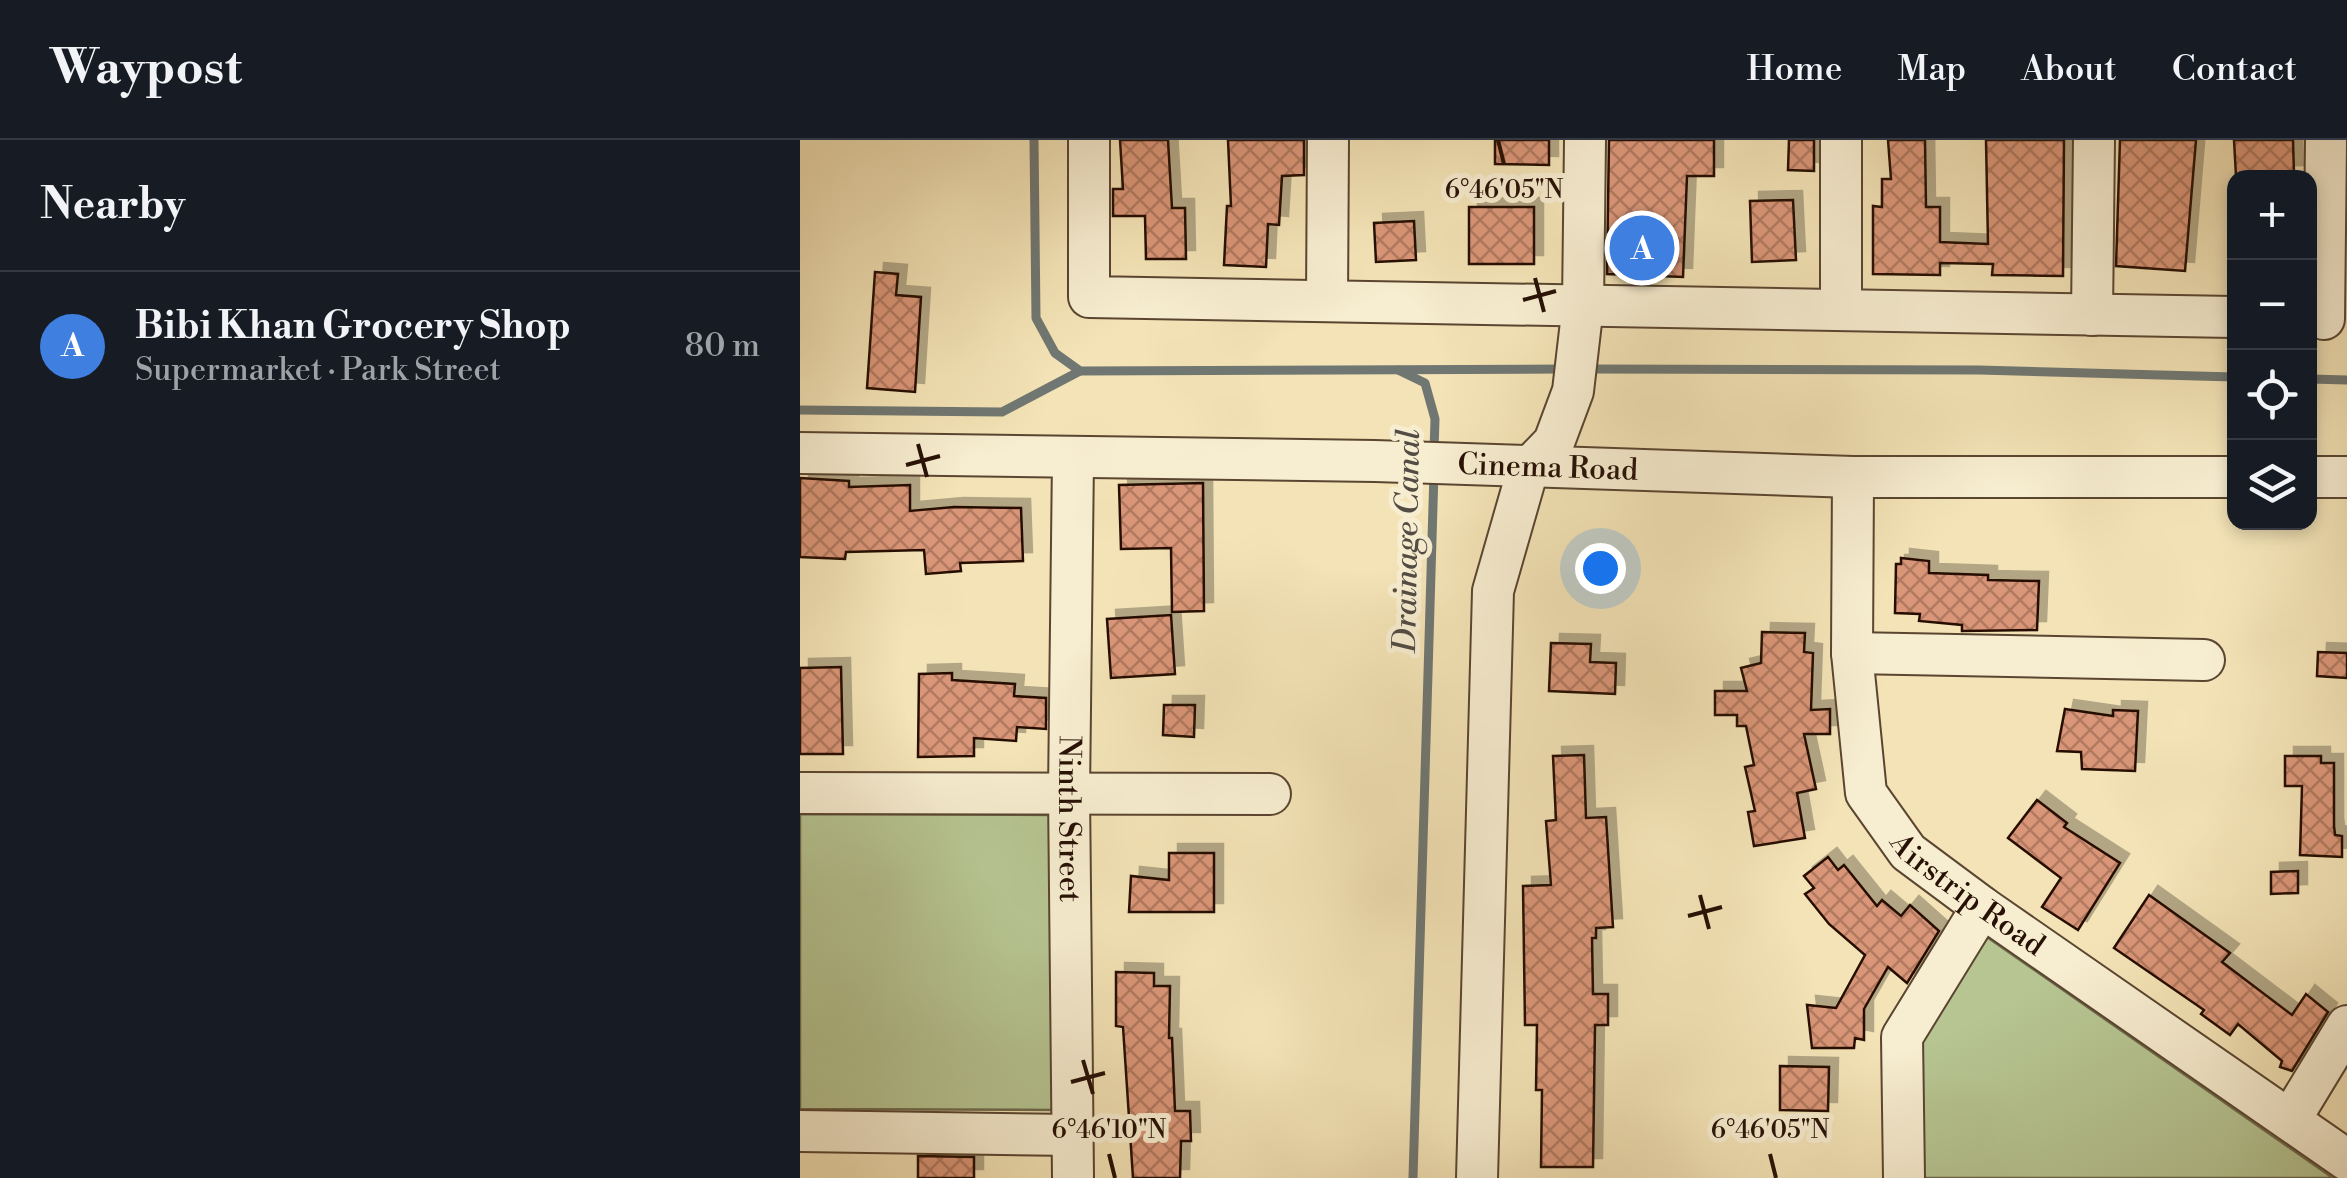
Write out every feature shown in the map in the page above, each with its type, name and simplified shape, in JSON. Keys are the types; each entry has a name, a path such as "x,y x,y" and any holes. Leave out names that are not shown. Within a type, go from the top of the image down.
{"street":[{"path":"1089,140 1089,296 2227,317"},
{"path":"1327,301 1328,140"},
{"path":"1477,1178 1493,591 1528,468 1554,442 1576,372 1584,305 1585,140"},
{"path":"1841,310 1842,140"},
{"path":"2092,315 2094,140"},
{"path":"2326,140 2327,319"},
{"name":"Cinema Road","path":"800,454 1376,462 1853,477 2227,477"},
{"name":"Ninth Street","path":"1072,459 1073,1178"},
{"name":"Airstrip Road","path":"1853,477 1852,653 1866,793 1908,852 1982,908 2347,1160"},
{"path":"2317,477 2347,477"},
{"path":"1852,653 2204,660"},
{"path":"800,793 1270,794"},
{"path":"1904,1178 1902,1036 1982,908"},
{"path":"2290,1120 2347,1026"},
{"path":"800,1130 1073,1135"}],"green space":[{"path":"800,814 1056,815 1056,1110 800,1109"},
{"path":"1987,937 2333,1178 1921,1178 1920,1043"}],"building":[{"path":"1120,140 1168,140 1172,208 1185,208 1186,259 1146,259 1145,216 1113,216 1113,189 1123,189"},
{"path":"1228,140 1304,140 1304,175 1282,176 1279,225 1268,224 1266,267 1224,265 1227,206 1231,206"},
{"path":"1495,140 1549,140 1549,165 1495,164"},
{"path":"1609,140 1714,140 1714,176 1687,176 1683,277 1607,274"},
{"path":"1789,140 1814,140 1814,171 1788,170"},
{"path":"1888,140 1925,140 1926,207 1940,207 1940,242 1988,244 1986,140 2064,140 2063,276 1992,275 1993,264 1940,263 1940,275 1873,274 1873,206 1882,207 1882,179 1891,179"},
{"path":"2120,140 2196,140 2185,271 2116,266"},
{"path":"2234,140 2293,140 2294,170 2236,170"},
{"path":"1793,200 1796,260 1752,262 1750,201"},
{"path":"1469,207 1534,207 1534,264 1469,264"},
{"path":"1414,221 1416,260 1376,262 1374,223"},
{"path":"875,272 898,274 896,295 921,297 915,392 867,388"},
{"path":"800,478 849,481 849,487 910,485 910,511 1021,508 1023,561 960,563 961,571 926,574 924,550 846,552 845,559 800,557"},
{"path":"1203,483 1204,611 1172,612 1171,548 1121,549 1119,485"},
{"path":"1901,558 1929,561 1929,573 2039,581 2037,630 1962,631 1962,625 1919,621 1920,614 1895,613 1896,564 1901,564"},
{"path":"1171,615 1175,674 1111,678 1107,619"},
{"path":"1762,632 1805,633 1804,652 1813,653 1811,710 1830,709 1830,734 1804,734 1816,789 1797,793 1805,838 1754,846 1748,812 1755,811 1745,767 1754,765 1746,726 1737,726 1737,715 1715,715 1715,691 1747,691 1741,668 1761,663"},
{"path":"1551,643 1591,644 1590,662 1616,663 1615,694 1549,691"},
{"path":"2318,652 2347,653 2347,678 2317,676"},
{"path":"841,667 843,754 800,754 800,668"},
{"path":"952,673 952,680 1015,684 1014,696 1046,698 1046,729 1017,727 1016,741 974,738 974,756 918,757 919,674"},
{"path":"1164,705 1195,705 1194,737 1163,735"},
{"path":"2065,709 2113,716 2113,710 2138,711 2135,771 2082,769 2081,752 2057,751"},
{"path":"1584,755 1586,818 1606,817 1613,927 1596,928 1596,938 1592,938 1593,994 1608,994 1608,1025 1595,1025 1593,1167 1541,1167 1542,1090 1536,1090 1537,1025 1525,1025 1523,886 1551,885 1546,821 1556,820 1553,756"},
{"path":"2285,756 2321,756 2321,763 2334,763 2334,826 2335,835 2342,836 2342,857 2300,855 2302,786 2285,786"},
{"path":"2037,800 2067,823 2064,827 2120,863 2078,930 2042,907 2061,878 2008,838"},
{"path":"1169,853 1214,853 1214,912 1129,912 1131,876 1169,880"},
{"path":"1828,857 1838,870 1844,865 1877,906 1882,900 1901,916 1910,905 1939,931 1907,983 1888,967 1864,1009 1864,1040 1855,1038 1854,1048 1812,1048 1807,1005 1836,1008 1865,955 1829,924 1805,894 1814,888 1804,876"},
{"path":"2298,871 2298,893 2271,894 2271,872"},
{"path":"2149,895 2230,953 2222,962 2292,1015 2306,994 2328,1012 2292,1071 2280,1067 2282,1061 2238,1024 2230,1035 2201,1014 2204,1010 2114,948"},
{"path":"1116,972 1154,973 1154,986 1170,986 1169,1038 1175,1111 1190,1111 1191,1141 1181,1141 1180,1178 1133,1178 1123,1027 1116,1026"},
{"path":"1780,1066 1829,1067 1828,1111 1780,1110"},
{"path":"918,1156 974,1157 974,1178 918,1178"}],"waterway":[{"name":"Drainage Canal","path":"1034,140 1036,318 1055,353 1080,371 1567,369"},
{"path":"1587,369 1979,370 2227,377"},
{"name":"Drainage Canal","path":"1398,370 1425,383 1435,419 1434,451"},
{"path":"800,410 1002,412 1080,371"},
{"path":"2317,379 2347,380"},
{"name":"Drainage Canal","path":"1413,1178 1434,472"}],"place":[{"name":"Bibi Khan Grocery Shop","path":"1642,248"}]}
